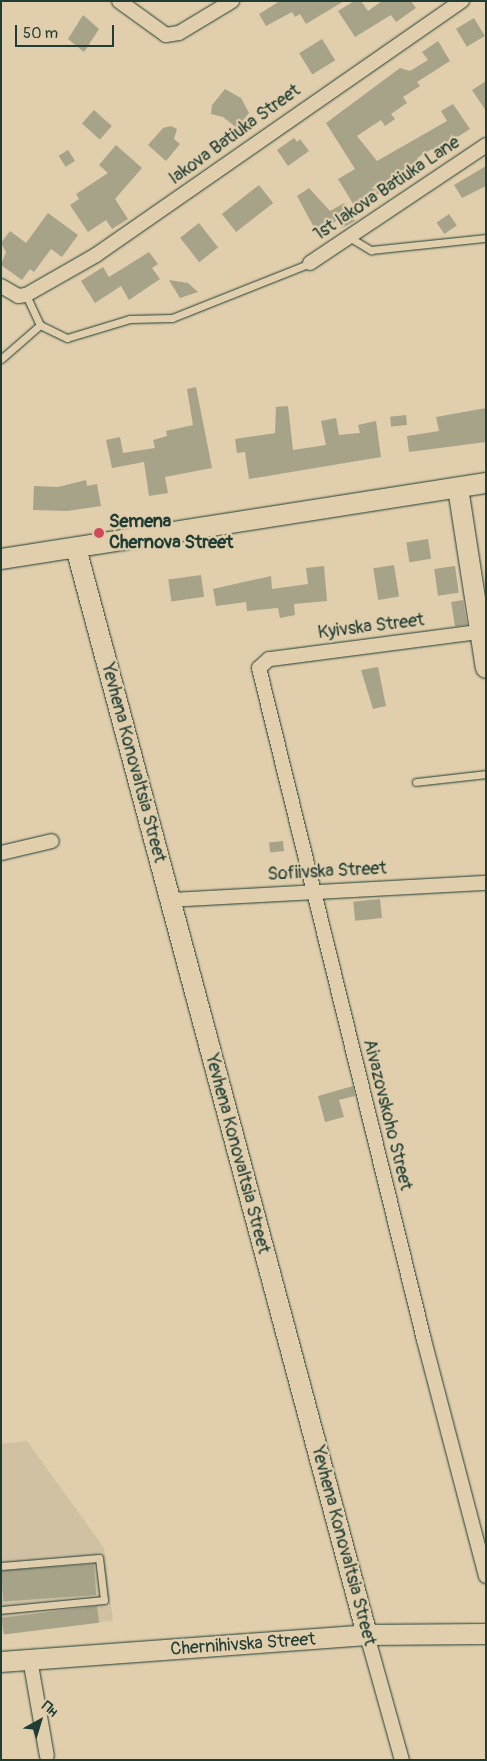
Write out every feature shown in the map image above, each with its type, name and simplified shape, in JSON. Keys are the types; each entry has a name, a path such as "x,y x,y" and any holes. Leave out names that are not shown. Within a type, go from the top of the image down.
{"street":[{"path":"119,1 166,35 178,32 232,1"},
{"name":"Iakova Batiuka Street","path":"26,295 121,239 304,108 462,1"},
{"name":"1st Iakova Batiuka Lane","path":"310,263 486,145"},
{"path":"1,286 18,296 26,295"},
{"path":"1,559 486,483"},
{"path":"458,488 483,631 486,668"},
{"name":"Yevhena Konovaltsia Street","path":"76,548 402,1760"},
{"name":"Kyivska Street","path":"261,663 483,631"},
{"name":"Aivazovskoho Street","path":"261,663 259,668 313,892 486,1576"},
{"path":"1,852 52,842"},
{"name":"Sofiivska Street","path":"170,900 486,883"},
{"name":"Chernihivska Street","path":"1,1662 232,1647 367,1635 486,1634"},
{"path":"30,1659 48,1758"}],"lane":[{"path":"350,237 371,250 486,238"},
{"path":"26,295 40,324 67,338 130,319 172,318 310,263"},
{"path":"1,359 40,324"},
{"path":"416,782 486,774"},
{"path":"1,1566 99,1558 104,1600 1,1610"}],"shaded area":[{"path":"27,1441 104,1548 113,1621 1,1631 1,1444"}],"building":[{"path":"280,1 344,1 306,24 300,14 295,17 292,12 266,26 259,14"},
{"path":"354,1 361,1 368,11 382,1 411,1 416,8 396,22 391,15 355,37 338,11"},
{"path":"83,15 99,29 84,52 68,39"},
{"path":"474,18 485,36 467,47 456,29"},
{"path":"322,39 335,60 312,75 299,53"},
{"path":"438,41 450,61 417,82 420,86 403,97 407,103 391,114 395,119 385,126 381,120 357,136 377,161 447,121 441,111 453,104 470,129 434,152 432,149 417,158 419,161 402,171 406,179 355,207 338,179 355,169 326,123 400,68 410,71 428,60 422,52"},
{"path":"486,81 486,111 472,90"},
{"path":"225,89 241,98 249,113 237,128 223,117 211,114 212,105"},
{"path":"94,110 112,126 100,139 82,123"},
{"path":"171,126 177,129 174,139 180,144 166,161 148,145 163,128"},
{"path":"294,138 297,142 300,139 309,151 288,166 277,150"},
{"path":"116,145 142,168 115,199 128,219 112,229 106,220 88,232 70,205 79,199 76,194 108,173 99,165"},
{"path":"68,150 75,161 66,167 59,156"},
{"path":"486,166 486,186 462,198 454,185"},
{"path":"259,185 273,203 236,232 222,214"},
{"path":"309,188 330,211 344,203 355,221 342,228 338,220 317,233 297,196"},
{"path":"48,213 78,235 62,257 51,249 34,272 30,269 22,280 1,265 6,252 1,243 10,231 26,243"},
{"path":"449,214 457,226 444,234 437,222"},
{"path":"199,223 218,247 199,262 180,238"},
{"path":"149,252 158,264 152,268 160,279 129,300 121,286 95,303 81,281 103,267 109,277"},
{"path":"169,280 188,283 198,292 180,298"},
{"path":"196,387 212,468 165,477 168,493 149,496 144,462 112,468 106,440 120,437 123,453 155,448 153,440 167,436 166,431 193,425 187,389"},
{"path":"288,406 293,450 326,445 321,421 336,418 339,435 360,433 358,425 376,421 381,457 249,479 245,452 237,453 235,439 275,433 276,407"},
{"path":"486,408 486,442 409,452 407,436 439,431 436,417"},
{"path":"406,415 407,425 391,427 390,417"},
{"path":"86,480 87,486 97,484 101,506 67,511 33,510 34,486 58,487"},
{"path":"428,539 431,559 409,562 406,542"},
{"path":"394,565 399,597 378,600 373,568"},
{"path":"324,566 327,601 294,604 295,615 280,618 278,608 247,611 246,602 216,606 213,589 271,576 272,589 308,584 306,568"},
{"path":"455,566 459,593 438,596 434,569"},
{"path":"201,575 204,597 171,601 168,580"},
{"path":"463,600 467,625 455,627 451,602"},
{"path":"378,667 386,706 373,709 361,670"},
{"path":"283,841 284,851 270,852 269,842"},
{"path":"380,899 382,918 355,921 353,902"},
{"path":"353,1086 355,1096 339,1100 344,1117 325,1122 318,1096"},
{"path":"94,1564 96,1595 3,1601 1,1570"},
{"path":"97,1606 99,1623 4,1635 2,1618"}],"place":[{"name":"Semena Chernova Street","path":"99,533"}]}
